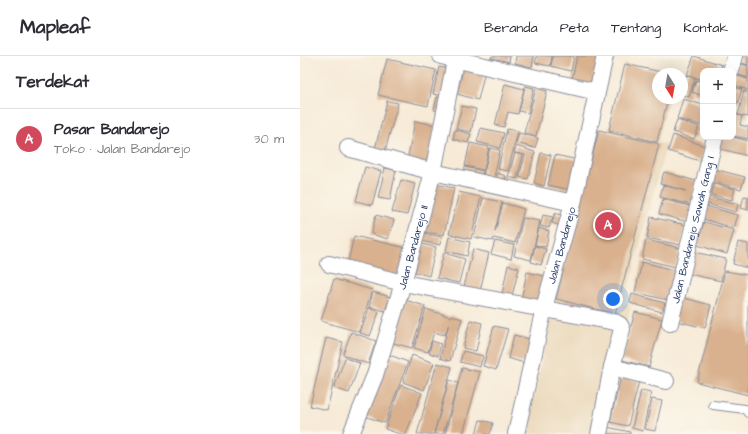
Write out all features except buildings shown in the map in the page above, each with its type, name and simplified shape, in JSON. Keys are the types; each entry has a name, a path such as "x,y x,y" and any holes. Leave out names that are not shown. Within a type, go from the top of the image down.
{"street":[{"name":"Jalan Bandarejo","path":"516,434 544,308 573,203 605,56"},
{"path":"732,68 735,56"},
{"path":"451,57 597,92"},
{"name":"Jalan Bandarejo II","path":"351,434 375,375 403,283 433,172 451,57"},
{"name":"Jalan Bandarejo Sawah Gang I","path":"670,323 714,140"},
{"path":"348,148 433,172 573,203"},
{"path":"329,264 403,283 544,308 615,322 620,325 622,329 612,367 599,434"},
{"path":"612,367 666,381"}],"lane":[{"path":"713,405 745,409 748,413"}],"shaded area":[{"path":"592,127 666,145 624,304 631,305 603,434 526,434"}],"place":[{"name":"Pasar Bandarejo","path":"608,225"}]}
